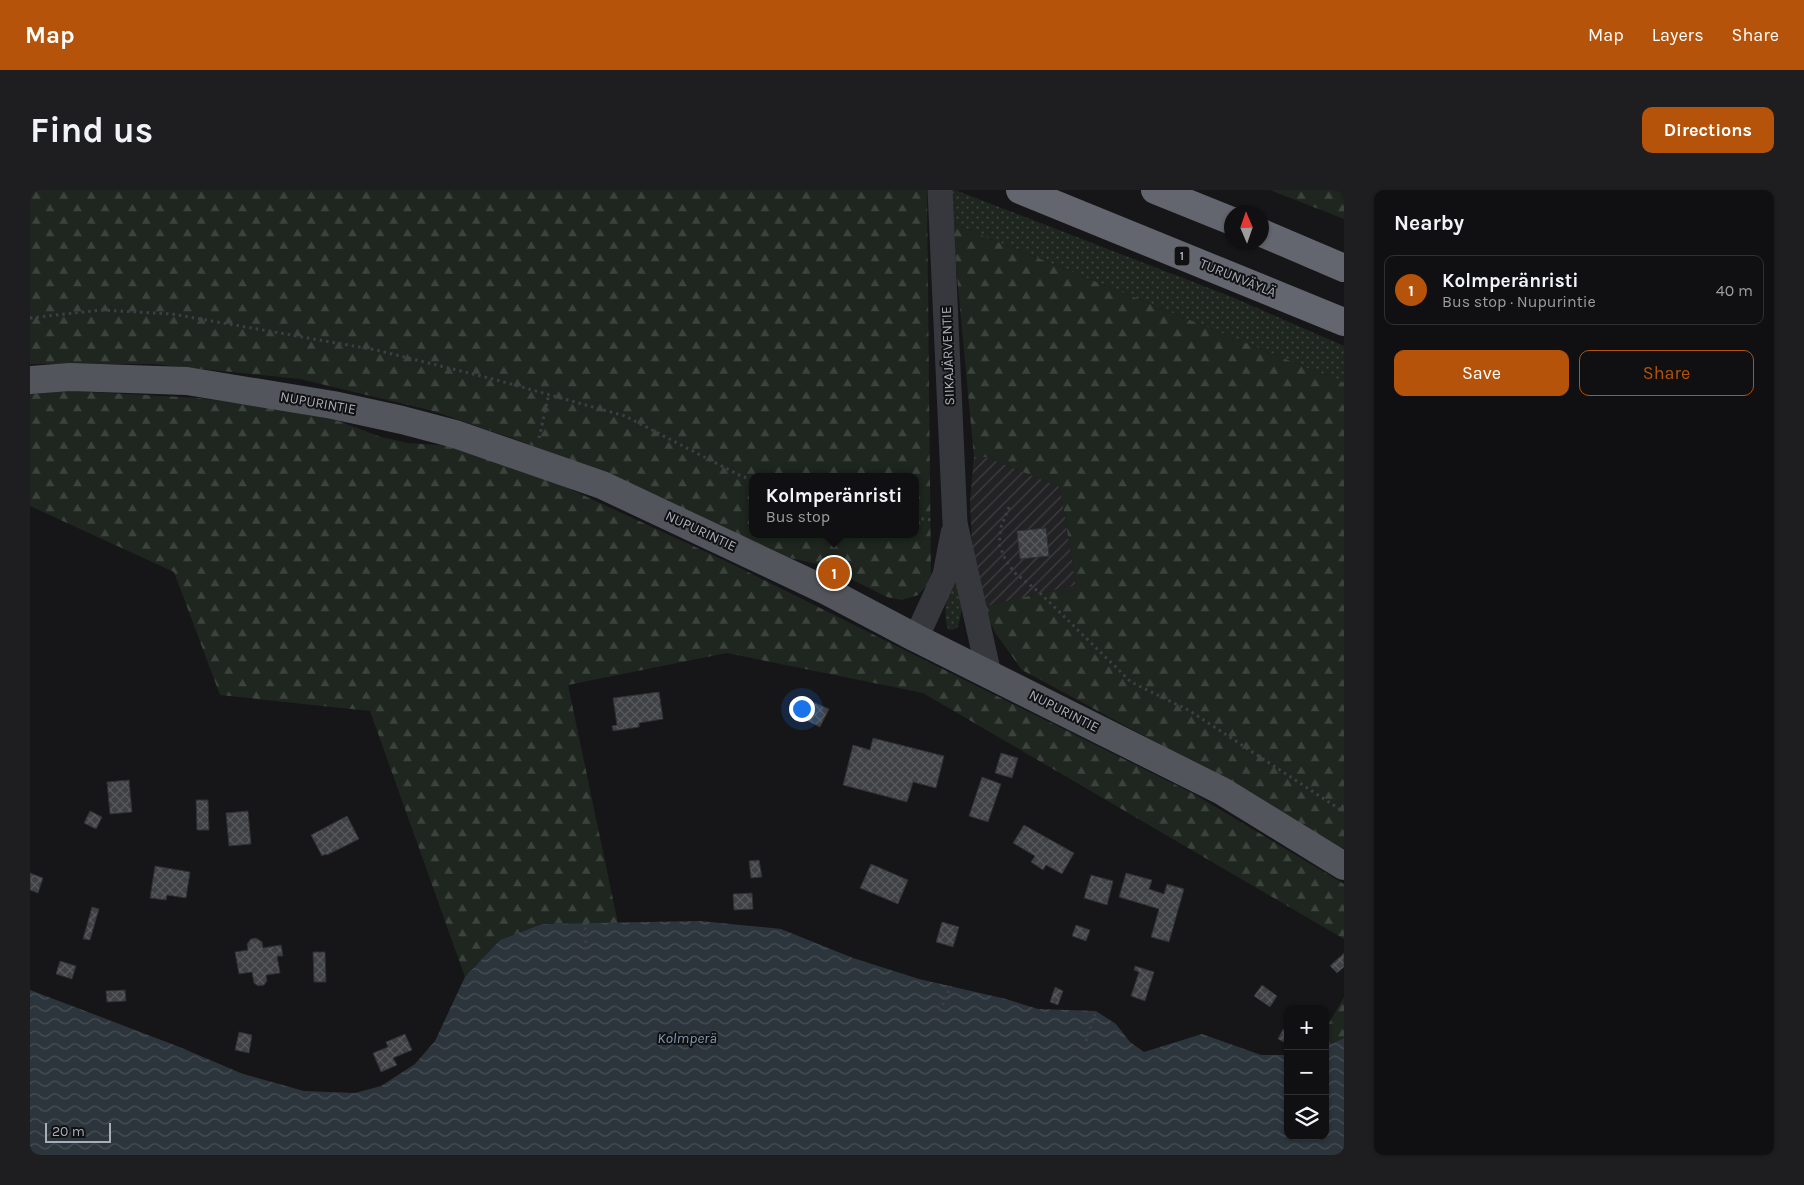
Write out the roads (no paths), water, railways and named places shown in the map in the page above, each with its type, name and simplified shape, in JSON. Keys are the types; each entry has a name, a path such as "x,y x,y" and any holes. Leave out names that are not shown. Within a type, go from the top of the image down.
{"highway":[{"name":"TURUNVÄYLÄ","path":"1020,190 1344,322"},
{"path":"1155,190 1224,218"},
{"path":"1269,236 1344,268"}],"main road":[{"name":"NUPURINTIE","path":"30,380 70,377 187,382 323,403 402,420 455,434 602,484 827,591 916,638 1222,791 1344,866"}],"street":[{"name":"SIIKAJÄRVENTIE","path":"940,190 955,523"},
{"path":"916,638 945,575 955,523"},
{"path":"955,523 989,674"}],"water":[{"name":"Kolmperä","path":"700,921 781,929 853,958 919,979 1006,999 1038,1009 1096,1011 1116,1024 1130,1042 1144,1052 1202,1034 1261,1055 1284,1055 1284,1140 1329,1140 1329,1045 1344,1038 1344,1155 30,1155 30,990 177,1046 243,1074 304,1091 355,1093 381,1086 415,1064 435,1041 465,977 500,940 542,924"}],"place":[{"name":"Kolmperänristi","path":"834,573"}]}
